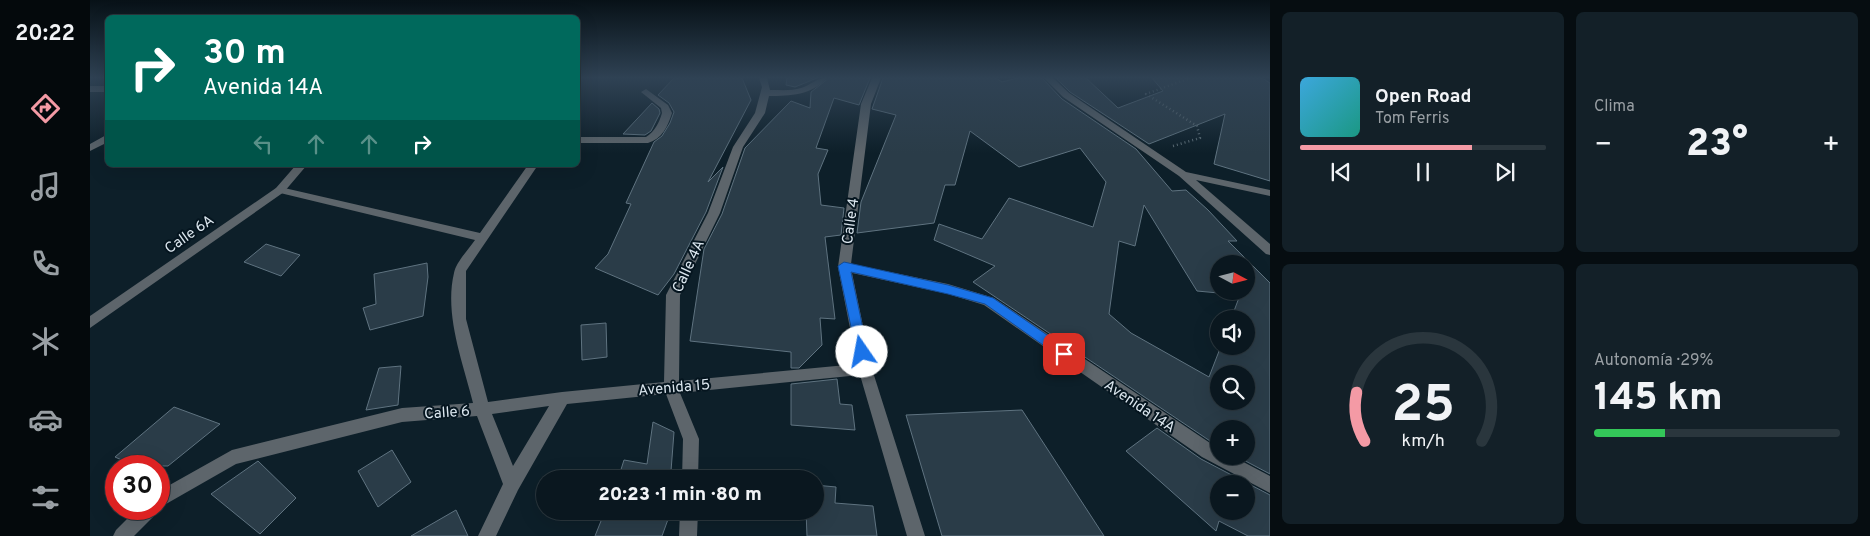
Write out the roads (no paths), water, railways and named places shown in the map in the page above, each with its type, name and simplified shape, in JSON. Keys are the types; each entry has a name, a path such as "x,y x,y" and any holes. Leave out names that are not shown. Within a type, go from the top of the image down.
{"street":[{"path":"580,140 648,140 660,131 667,113 665,107 660,103"},
{"name":"Calle 4A","path":"690,470 691,439 672,388 673,295 714,213 738,147 760,113 762,103"},
{"name":"Calle 4","path":"866,103 844,266 865,369 916,536"},
{"path":"1078,103 1183,174 1265,240 1270,251"},
{"path":"90,148 105,139"},
{"name":"Calle 6A","path":"90,323 280,190 300,167"},
{"name":"Calle 6","path":"170,494 232,457 402,416 482,409 459,319 458,293 460,271 532,167"},
{"path":"1183,174 1270,193"},
{"path":"280,190 483,238"},
{"name":"Avenida 14A","path":"844,266 948,289 989,301 1208,452 1270,485"},
{"name":"Avenida 15","path":"482,409 562,398 865,369"},
{"path":"487,536 512,484 562,398"},
{"path":"482,409 512,484"},
{"path":"122,536 138,520"},
{"path":"688,536 689,520"}]}
